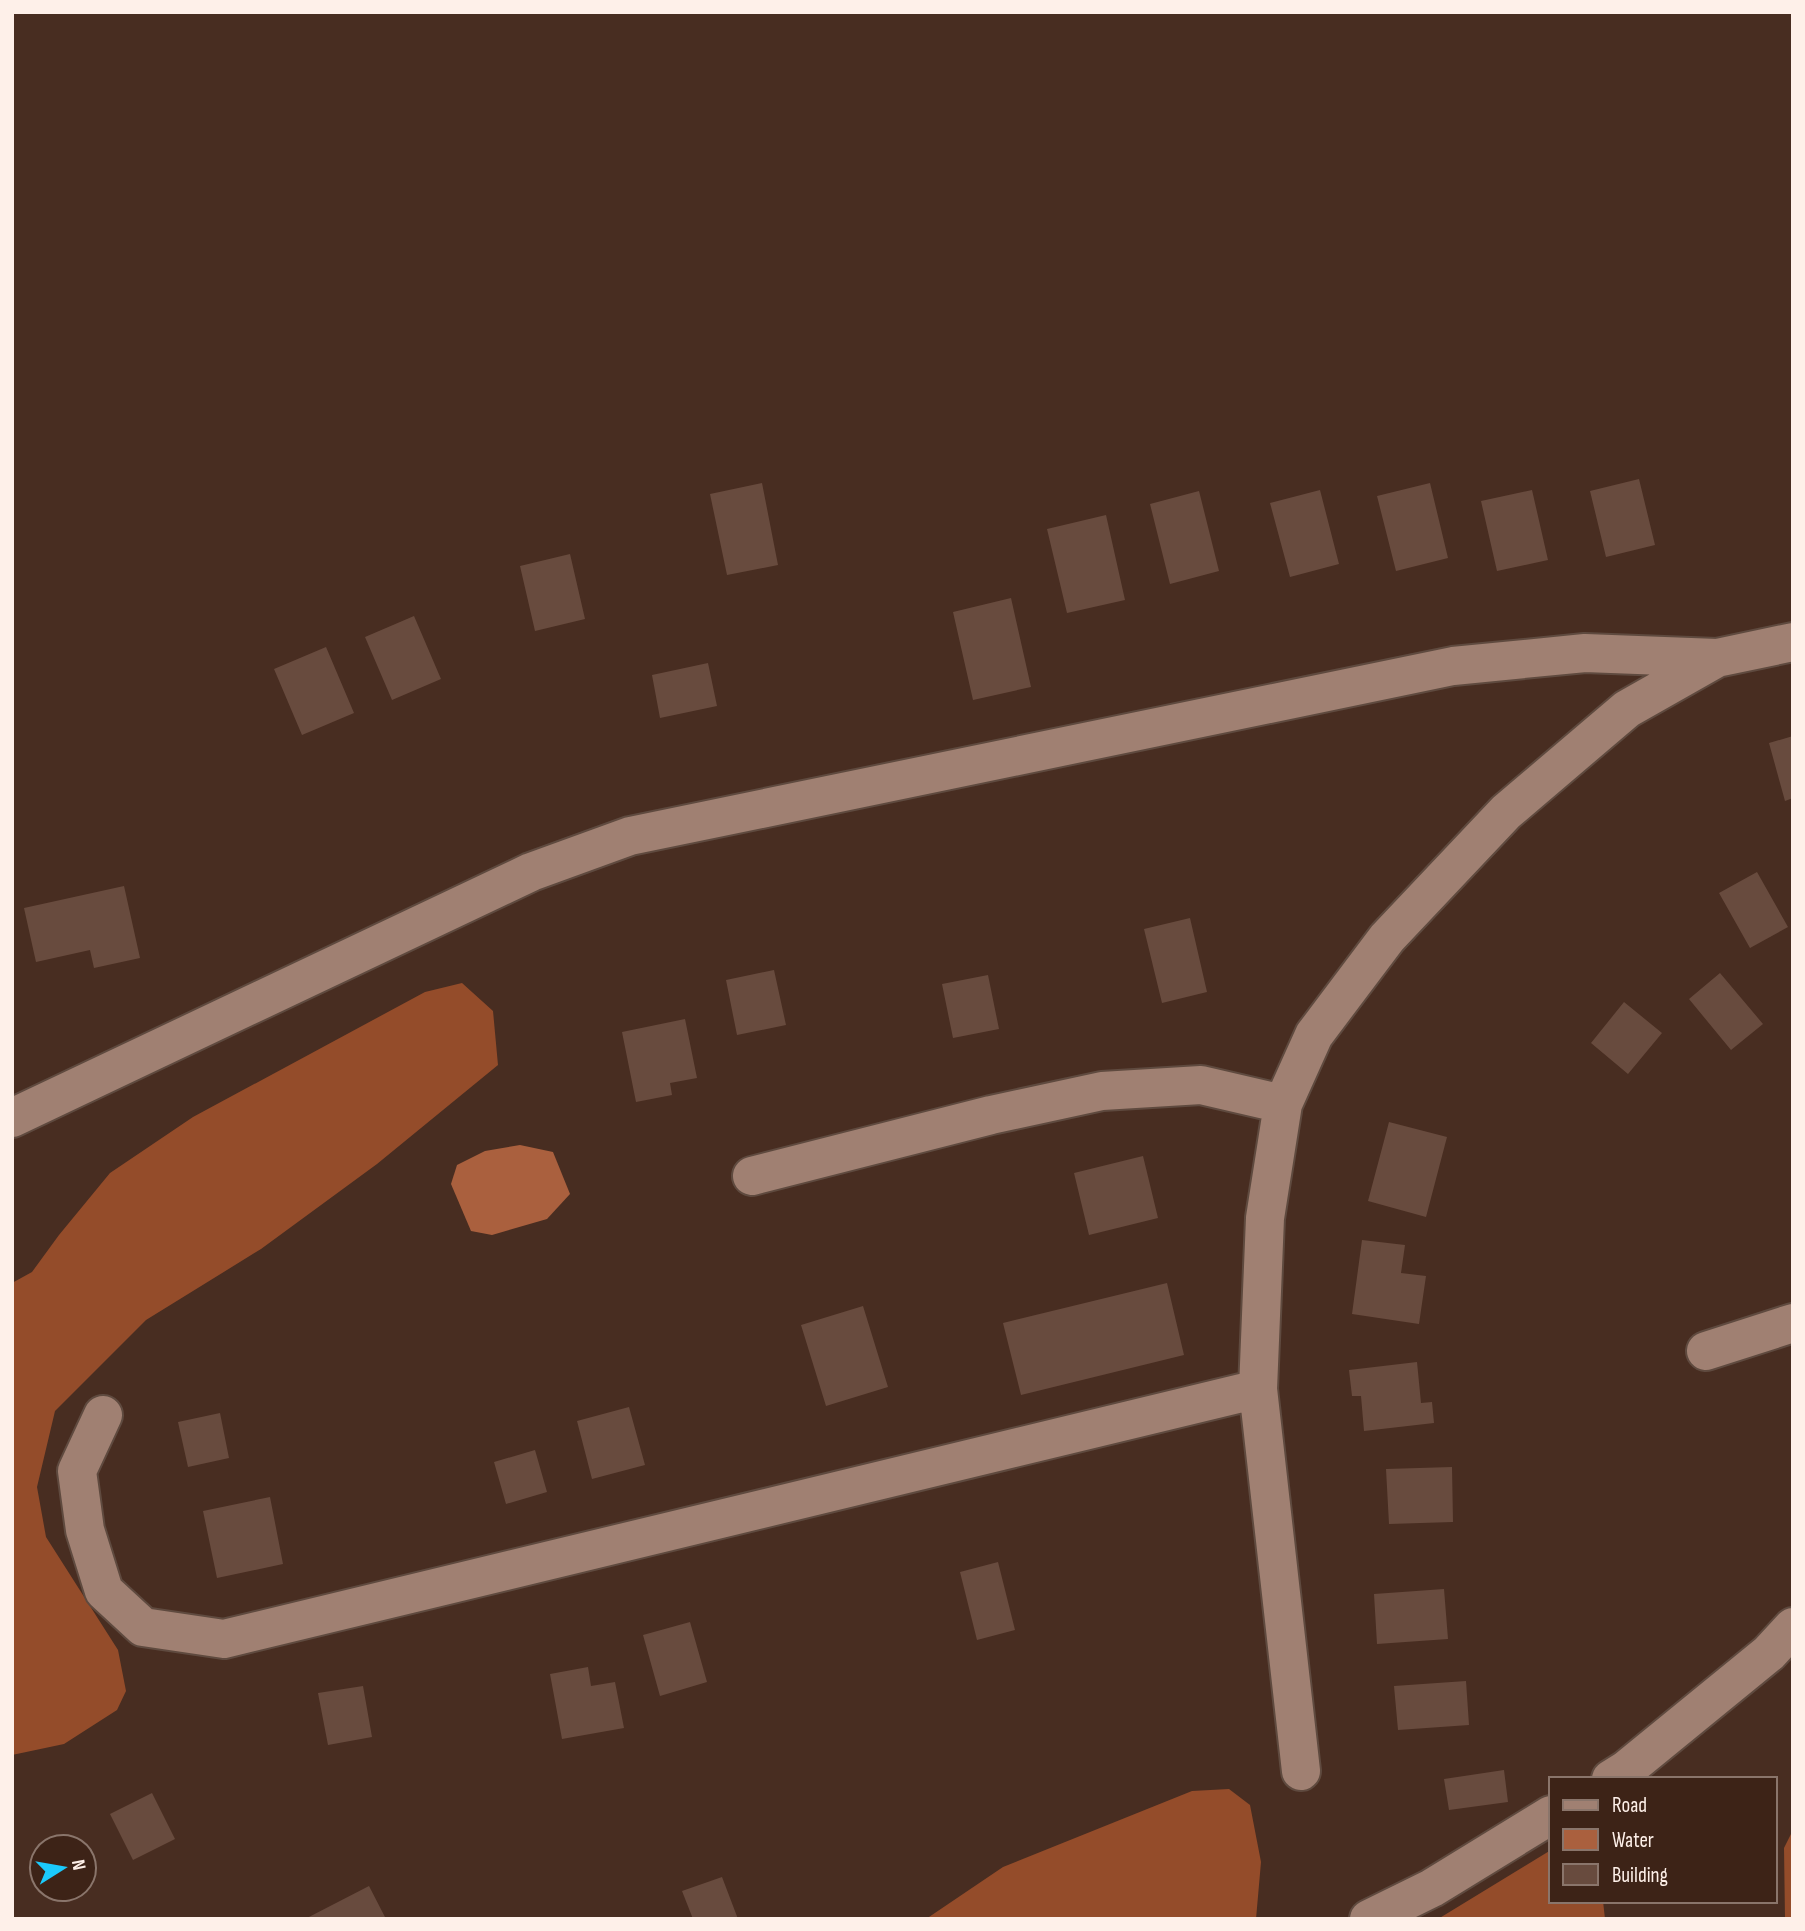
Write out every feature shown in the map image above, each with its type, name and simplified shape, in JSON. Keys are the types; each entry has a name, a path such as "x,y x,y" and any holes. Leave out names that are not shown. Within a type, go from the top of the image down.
{"street":[{"path":"12,1118 531,872 630,836 1453,666 1585,653 1717,658 1793,642"},
{"path":"1301,1771 1258,1389 1265,1218 1283,1104 1314,1035 1387,938 1506,812 1627,709 1717,658"},
{"path":"752,1176 991,1115 1102,1091 1200,1085 1283,1104"},
{"path":"1706,1351 1793,1323"},
{"path":"103,1415 77,1471 85,1530 104,1591 143,1627 224,1639 1258,1389"},
{"path":"1614,1777 1769,1653 1793,1627"},
{"path":"1368,1919 1432,1888 1549,1816"}],"shaded area":[{"path":"462,983 493,1011 498,1065 377,1164 261,1249 146,1320 55,1411 37,1487 46,1537 118,1650 126,1691 117,1710 64,1744 12,1755 12,1283 32,1272 110,1173 193,1117 425,992"},
{"path":"1229,1789 1250,1805 1261,1862 1256,1919 926,1919 1003,1867 1192,1791"},
{"path":"1793,1830 1793,1919 1785,1919 1784,1848"},
{"path":"1549,1851 1549,1903 1603,1903 1605,1919 1438,1919"}],"water":[{"path":"520,1145 553,1152 570,1194 547,1219 492,1235 471,1231 451,1184 457,1165 485,1151"}],"building":[{"path":"1639,479 1655,545 1606,557 1590,491"},
{"path":"762,483 778,565 727,575 710,494"},
{"path":"1430,483 1448,558 1396,571 1377,496"},
{"path":"1320,490 1339,564 1290,577 1270,503"},
{"path":"1532,490 1548,560 1497,571 1481,501"},
{"path":"1199,491 1219,571 1170,584 1150,504"},
{"path":"1106,515 1125,600 1067,613 1047,529"},
{"path":"570,554 585,619 535,631 520,566"},
{"path":"1011,598 1031,687 973,700 953,612"},
{"path":"414,616 441,679 392,700 365,637"},
{"path":"326,647 354,713 302,735 274,669"},
{"path":"708,663 717,706 660,718 652,675"},
{"path":"1793,736 1793,798 1785,801 1769,743"},
{"path":"1757,872 1788,927 1750,948 1719,893"},
{"path":"124,886 140,958 94,968 90,950 36,962 24,908"},
{"path":"1190,918 1207,992 1162,1003 1144,929"},
{"path":"774,970 786,1025 737,1035 726,980"},
{"path":"1720,973 1763,1024 1731,1050 1689,999"},
{"path":"988,975 999,1029 953,1038 942,984"},
{"path":"1624,1002 1662,1033 1628,1074 1591,1043"},
{"path":"685,1019 697,1078 670,1083 672,1095 636,1102 622,1032"},
{"path":"1389,1122 1447,1137 1426,1217 1368,1201"},
{"path":"1143,1156 1158,1218 1089,1235 1074,1173"},
{"path":"1362,1240 1405,1245 1401,1273 1426,1276 1419,1324 1352,1314"},
{"path":"1167,1283 1184,1355 1021,1395 1003,1323"},
{"path":"863,1306 888,1387 826,1406 801,1325"},
{"path":"1417,1362 1421,1403 1432,1402 1434,1423 1364,1431 1361,1396 1352,1396 1349,1370"},
{"path":"629,1407 645,1465 592,1479 577,1421"},
{"path":"220,1413 229,1458 188,1467 178,1422"},
{"path":"535,1450 547,1492 506,1504 494,1462"},
{"path":"1452,1467 1453,1522 1389,1524 1386,1469"},
{"path":"270,1497 283,1564 217,1578 203,1511"},
{"path":"998,1562 1015,1630 977,1640 960,1572"},
{"path":"1444,1589 1448,1639 1377,1644 1374,1594"},
{"path":"690,1622 707,1682 660,1696 643,1635"},
{"path":"588,1667 591,1686 615,1682 624,1728 562,1739 550,1674"},
{"path":"1466,1681 1469,1725 1398,1730 1394,1686"},
{"path":"363,1686 372,1737 328,1745 318,1693"},
{"path":"1504,1770 1508,1802 1449,1810 1444,1779"},
{"path":"152,1793 175,1839 133,1860 110,1814"},
{"path":"722,1877 738,1919 693,1919 682,1891"},
{"path":"369,1886 386,1919 305,1919"}]}
